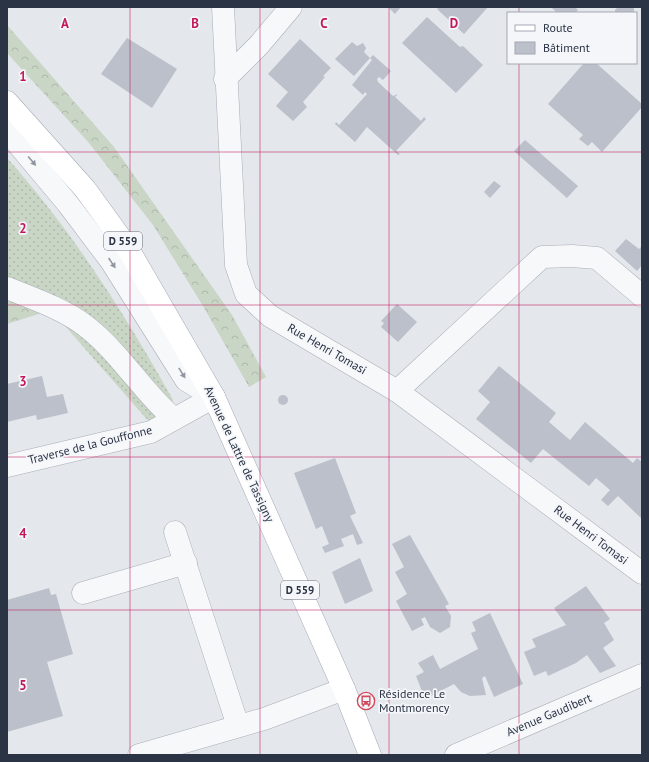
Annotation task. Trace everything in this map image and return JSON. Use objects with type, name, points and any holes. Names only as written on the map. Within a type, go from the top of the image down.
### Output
[{"type":"main road","name":"Avenue de Lattre de Tassigny","points":[[7,102],[86,189],[127,247],[214,397],[344,689],[370,755]]},
{"type":"street","name":"Rue Henri Tomasi","points":[[223,7],[225,79],[236,265],[246,294],[270,316],[397,391],[642,573]]},
{"type":"street","points":[[225,79],[259,45],[290,7]]},
{"type":"street","points":[[7,131],[68,204],[111,261],[186,380],[214,397]]},
{"type":"street","points":[[397,391],[542,257],[572,256],[597,258],[642,296]]},
{"type":"street","points":[[7,288],[54,307],[87,327],[174,419]]},
{"type":"street","name":"Traverse de la Gouffonne","points":[[7,466],[151,432],[214,397]]},
{"type":"street","points":[[175,532],[238,726]]},
{"type":"street","points":[[83,593],[186,562]]},
{"type":"street","name":"Avenue Gaudibert","points":[[456,755],[642,675]]},
{"type":"street","points":[[139,755],[316,701],[344,689]]},
{"type":"green space","points":[[7,25],[114,147],[232,315],[266,377],[249,387],[203,306],[153,225],[89,143],[7,53]]},
{"type":"green space","points":[[7,158],[54,215],[97,274],[136,336],[173,400],[171,406],[151,424],[51,310],[7,294]]},
{"type":"green space","points":[[7,294],[51,310],[7,324]]},
{"type":"building","points":[[388,7],[401,7],[395,14]]},
{"type":"building","points":[[439,7],[488,7],[464,34],[437,9]]},
{"type":"building","points":[[551,7],[575,7],[578,10],[576,12],[556,12]]},
{"type":"building","points":[[618,7],[634,7],[634,12],[615,12]]},
{"type":"building","points":[[427,17],[460,47],[463,46],[483,65],[456,93],[402,43]]},
{"type":"building","points":[[127,38],[177,69],[152,108],[101,74]]},
{"type":"building","points":[[300,39],[331,68],[303,102],[307,107],[293,121],[276,106],[288,92],[268,74]]},
{"type":"building","points":[[352,42],[357,46],[363,43],[366,48],[364,52],[370,58],[354,76],[335,59]]},
{"type":"building","points":[[373,55],[391,71],[383,80],[379,77],[377,79],[378,82],[393,96],[398,94],[395,97],[421,121],[424,117],[426,119],[396,151],[400,154],[398,155],[367,127],[355,142],[335,124],[336,122],[339,125],[367,94],[365,92],[363,95],[352,85],[372,60],[370,58]]},
{"type":"building","points":[[583,64],[597,64],[642,104],[642,107],[602,152],[592,142],[588,146],[579,139],[583,135],[548,104]]},
{"type":"building","points":[[525,140],[578,186],[567,198],[514,151]]},
{"type":"building","points":[[494,181],[501,186],[490,198],[484,192]]},
{"type":"building","points":[[626,239],[639,249],[642,246],[642,265],[637,271],[615,251]]},
{"type":"building","points":[[397,304],[417,322],[398,342],[381,327],[384,323],[381,321]]},
{"type":"building","points":[[499,366],[556,413],[549,422],[570,440],[585,422],[633,463],[637,458],[642,462],[642,519],[618,496],[608,506],[601,500],[610,490],[596,478],[589,486],[543,449],[531,463],[476,419],[490,402],[478,391]]},
{"type":"building","points":[[42,376],[47,397],[63,394],[68,413],[37,420],[36,415],[7,422],[7,384]]},
{"type":"building","points":[[281,395],[285,395],[287,396],[287,404],[281,405],[278,402],[278,398]]},
{"type":"building","points":[[335,458],[356,513],[350,516],[363,543],[357,545],[353,534],[341,539],[344,546],[325,553],[322,547],[329,544],[322,526],[316,529],[294,473]]},
{"type":"building","points":[[410,535],[449,604],[445,606],[451,616],[450,627],[440,633],[430,627],[425,617],[421,619],[424,625],[412,631],[396,601],[407,594],[395,572],[404,567],[392,544]]},
{"type":"building","points":[[360,558],[373,591],[345,604],[332,572]]},
{"type":"building","points":[[586,586],[610,619],[604,623],[614,640],[603,648],[616,666],[600,673],[587,655],[576,663],[548,676],[546,671],[534,676],[524,652],[536,647],[532,639],[566,625],[554,608]]},
{"type":"building","points":[[49,588],[51,595],[56,594],[73,654],[47,662],[63,716],[7,732],[7,600]]},
{"type":"building","points":[[490,613],[523,684],[494,697],[485,676],[482,678],[486,695],[470,696],[461,692],[454,684],[425,699],[416,676],[424,672],[418,663],[433,655],[440,669],[478,649],[471,633],[476,631],[472,622]]},
{"type":"place","name":"Résidence Le Montmorency","points":[[366,701]]}]
